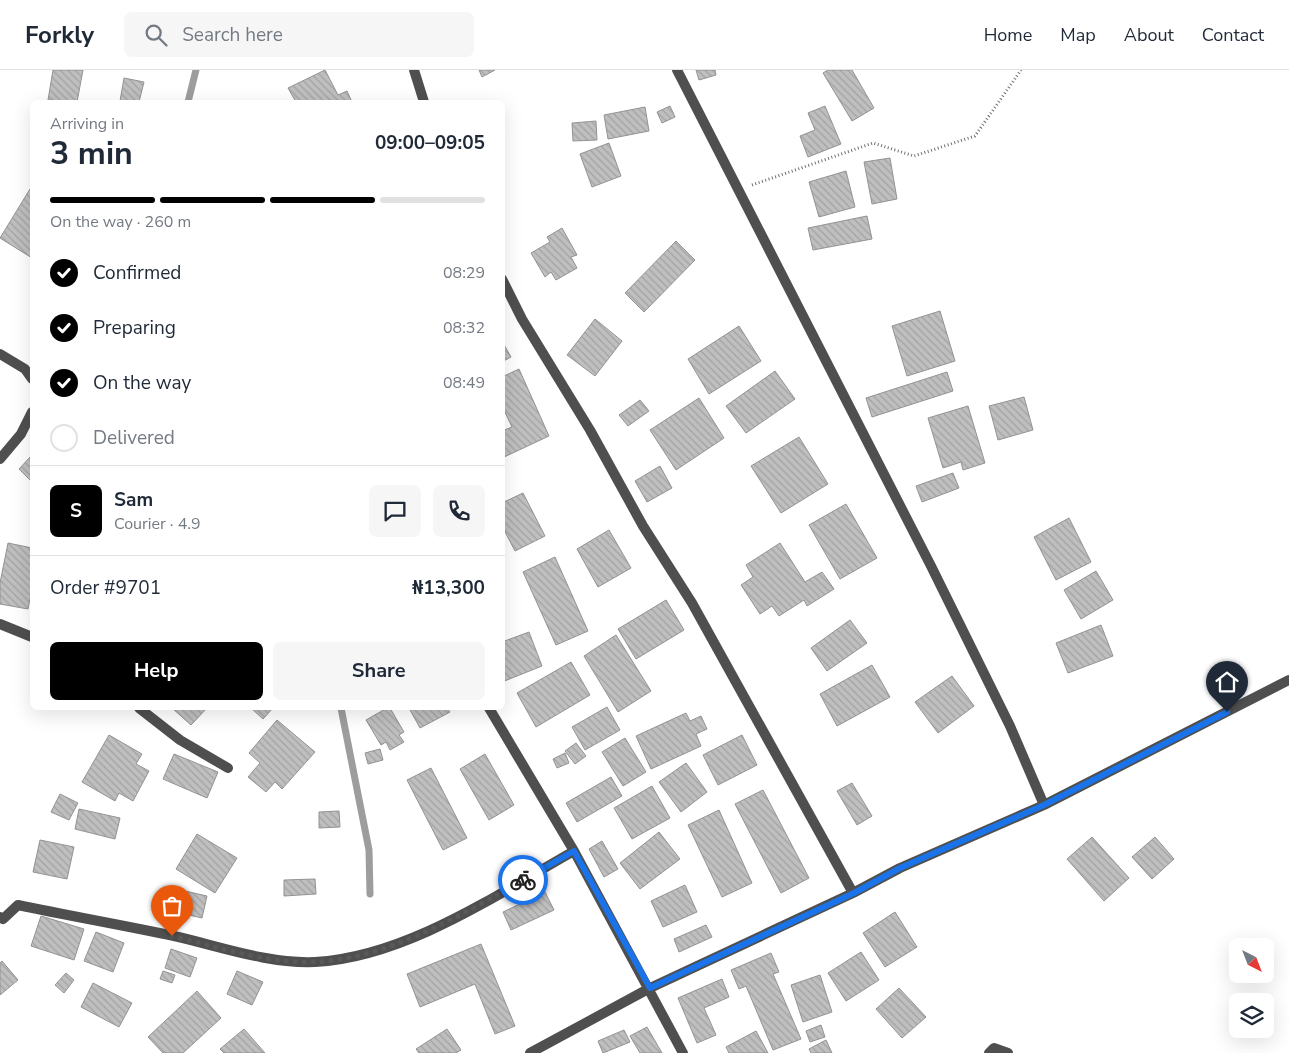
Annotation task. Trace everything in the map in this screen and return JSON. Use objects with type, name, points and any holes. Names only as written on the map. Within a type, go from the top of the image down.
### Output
[{"type":"street","points":[[414,70],[423,100]]},
{"type":"street","points":[[677,70],[931,566],[1010,726],[1044,805]]},
{"type":"street","points":[[505,285],[522,319],[590,430],[642,526],[692,603],[854,893]]},
{"type":"street","points":[[0,354],[25,370],[30,376]]},
{"type":"street","points":[[0,459],[21,434],[30,416]]},
{"type":"street","points":[[0,624],[30,636]]},
{"type":"street","points":[[530,1053],[650,988],[854,893],[900,868],[1044,805],[1289,680]]},
{"type":"street","points":[[142,710],[180,740],[228,768]]},
{"type":"street","points":[[490,710],[574,851],[650,988],[683,1053]]},
{"type":"street","points":[[1,920],[18,906],[172,936],[263,957],[314,962],[356,955],[425,933],[574,851]]},
{"type":"street","points":[[989,1053],[994,1048],[1008,1053]]},
{"type":"path","points":[[737,190],[873,143],[914,156],[975,136],[1021,70]]},
{"type":"building","points":[[53,70],[83,70],[77,100],[48,100]]},
{"type":"building","points":[[325,70],[338,95],[347,91],[351,100],[295,100],[288,88]]},
{"type":"building","points":[[479,70],[495,70],[482,77]]},
{"type":"building","points":[[696,70],[715,70],[716,75],[699,80]]},
{"type":"building","points":[[828,70],[852,70],[874,108],[852,121],[823,73]]},
{"type":"building","points":[[124,78],[144,82],[140,100],[120,100]]},
{"type":"building","points":[[670,106],[675,117],[662,123],[657,112]]},
{"type":"building","points":[[825,106],[841,144],[808,157],[800,136],[815,130],[808,113]]},
{"type":"building","points":[[645,107],[649,131],[608,139],[604,115]]},
{"type":"building","points":[[596,121],[597,140],[573,141],[572,123]]},
{"type":"building","points":[[609,143],[621,176],[592,187],[580,154]]},
{"type":"building","points":[[890,158],[897,199],[872,204],[864,162]]},
{"type":"building","points":[[846,171],[855,207],[819,217],[809,182]]},
{"type":"building","points":[[30,189],[30,257],[0,238]]},
{"type":"building","points":[[867,216],[872,239],[813,250],[808,228]]},
{"type":"building","points":[[562,228],[577,255],[571,257],[577,268],[556,280],[551,272],[545,277],[531,253],[550,242],[547,237]]},
{"type":"building","points":[[676,241],[695,260],[644,312],[625,293]]},
{"type":"building","points":[[940,311],[955,361],[907,376],[892,326]]},
{"type":"building","points":[[595,319],[622,341],[595,376],[567,355]]},
{"type":"building","points":[[739,326],[761,361],[709,394],[688,359]]},
{"type":"building","points":[[505,346],[511,357],[505,360]]},
{"type":"building","points":[[519,369],[549,436],[505,457],[505,430],[512,427],[505,412],[505,376]]},
{"type":"building","points":[[775,371],[795,399],[746,433],[726,406]]},
{"type":"building","points":[[947,372],[953,391],[872,417],[866,398]]},
{"type":"building","points":[[1024,397],[1033,430],[998,440],[989,406]]},
{"type":"building","points":[[699,398],[724,438],[676,470],[650,430]]},
{"type":"building","points":[[640,400],[649,411],[628,426],[619,415]]},
{"type":"building","points":[[968,406],[985,463],[963,470],[961,462],[943,468],[928,418]]},
{"type":"building","points":[[799,437],[828,484],[781,513],[751,466]]},
{"type":"building","points":[[30,457],[30,480],[19,469]]},
{"type":"building","points":[[660,466],[672,488],[647,502],[635,481]]},
{"type":"building","points":[[953,473],[959,488],[922,502],[916,486]]},
{"type":"building","points":[[523,493],[545,536],[515,551],[505,532],[505,502]]},
{"type":"building","points":[[846,504],[877,558],[840,579],[809,525]]},
{"type":"building","points":[[1069,518],[1091,562],[1056,580],[1034,537]]},
{"type":"building","points":[[609,530],[631,568],[598,587],[577,549]]},
{"type":"building","points":[[8,543],[30,548],[30,599],[28,609],[0,604],[0,583]]},
{"type":"building","points":[[780,543],[805,582],[822,572],[834,589],[807,606],[804,600],[779,616],[772,606],[760,614],[741,585],[753,577],[746,565]]},
{"type":"building","points":[[555,557],[588,631],[556,645],[523,572]]},
{"type":"building","points":[[1096,571],[1113,600],[1081,619],[1064,590]]},
{"type":"building","points":[[666,600],[684,630],[636,659],[618,629]]},
{"type":"building","points":[[850,620],[867,643],[827,671],[811,648]]},
{"type":"building","points":[[1101,625],[1113,656],[1068,673],[1056,643]]},
{"type":"building","points":[[529,632],[542,666],[505,681],[505,641]]},
{"type":"building","points":[[616,635],[651,691],[618,712],[584,656]]},
{"type":"building","points":[[571,662],[590,695],[536,727],[517,693]]},
{"type":"building","points":[[872,665],[890,697],[837,726],[820,694]]},
{"type":"building","points":[[952,676],[974,706],[938,733],[915,702]]},
{"type":"building","points":[[607,707],[620,730],[585,750],[572,727]]},
{"type":"building","points":[[174,710],[205,710],[191,725]]},
{"type":"building","points":[[253,710],[271,710],[263,719]]},
{"type":"building","points":[[384,710],[391,710],[404,732],[399,735],[404,742],[390,750],[386,742],[381,745],[366,720]]},
{"type":"building","points":[[410,710],[448,710],[450,712],[420,728]]},
{"type":"building","points":[[686,713],[690,721],[701,716],[707,729],[696,734],[701,746],[651,769],[636,736]]},
{"type":"building","points":[[277,720],[315,752],[282,789],[275,782],[266,792],[248,777],[260,763],[249,753]]},
{"type":"building","points":[[109,735],[142,754],[136,764],[149,771],[133,801],[119,793],[115,801],[82,782]]},
{"type":"building","points":[[742,735],[757,765],[718,785],[703,755]]},
{"type":"building","points":[[625,738],[646,772],[623,786],[602,752]]},
{"type":"building","points":[[576,743],[586,756],[575,764],[565,751]]},
{"type":"building","points":[[380,749],[383,760],[368,764],[365,753]]},
{"type":"building","points":[[565,753],[569,763],[557,768],[553,759]]},
{"type":"building","points":[[174,754],[218,772],[207,798],[163,779]]},
{"type":"building","points":[[485,754],[514,805],[489,820],[460,769]]},
{"type":"building","points":[[686,763],[707,792],[681,812],[659,782]]},
{"type":"building","points":[[431,768],[467,838],[443,850],[407,780]]},
{"type":"building","points":[[611,777],[622,796],[577,822],[566,803]]},
{"type":"building","points":[[852,783],[872,816],[857,825],[837,791]]},
{"type":"building","points":[[652,786],[670,818],[632,839],[614,808]]},
{"type":"building","points":[[763,790],[809,878],[781,893],[735,804]]},
{"type":"building","points":[[60,794],[78,803],[69,820],[51,812]]},
{"type":"building","points":[[79,809],[120,818],[115,839],[75,829]]},
{"type":"building","points":[[719,810],[752,883],[722,897],[688,825]]},
{"type":"building","points":[[339,811],[340,827],[319,828],[319,812]]},
{"type":"building","points":[[659,832],[680,859],[640,889],[620,863]]},
{"type":"building","points":[[197,834],[237,858],[215,893],[176,869]]},
{"type":"building","points":[[1092,837],[1129,878],[1104,901],[1067,859]]},
{"type":"building","points":[[1155,837],[1174,859],[1152,879],[1132,857]]},
{"type":"building","points":[[40,840],[74,847],[67,879],[33,872]]},
{"type":"building","points":[[602,841],[618,869],[604,877],[589,849]]},
{"type":"building","points":[[315,879],[316,894],[284,896],[284,880]]},
{"type":"building","points":[[685,885],[697,912],[663,927],[651,901]]},
{"type":"building","points":[[172,888],[207,896],[202,918],[167,910]]},
{"type":"building","points":[[545,892],[554,910],[511,930],[503,912]]},
{"type":"building","points":[[895,912],[917,947],[885,967],[863,933]]},
{"type":"building","points":[[41,916],[84,929],[74,960],[31,946]]},
{"type":"building","points":[[706,925],[712,937],[679,952],[674,939]]},
{"type":"building","points":[[96,932],[124,943],[113,972],[84,961]]},
{"type":"building","points":[[481,944],[515,1026],[495,1034],[475,984],[420,1007],[407,974]]},
{"type":"building","points":[[171,949],[197,958],[190,977],[165,968]]},
{"type":"building","points":[[861,952],[879,980],[846,1001],[828,973]]},
{"type":"building","points":[[771,953],[779,972],[773,974],[801,1039],[773,1050],[746,986],[739,989],[731,970]]},
{"type":"building","points":[[2,961],[18,980],[0,995],[0,963]]},
{"type":"building","points":[[163,971],[175,975],[172,983],[160,979]]},
{"type":"building","points":[[237,971],[263,982],[252,1005],[227,994]]},
{"type":"building","points":[[66,973],[74,980],[64,993],[55,985]]},
{"type":"building","points":[[820,975],[832,1012],[803,1022],[791,985]]},
{"type":"building","points":[[722,979],[729,997],[704,1008],[716,1035],[697,1043],[678,998]]},
{"type":"building","points":[[93,983],[132,1003],[119,1027],[81,1007]]},
{"type":"building","points":[[899,988],[926,1017],[902,1038],[876,1009]]},
{"type":"building","points":[[197,991],[221,1018],[183,1053],[163,1053],[148,1037]]},
{"type":"building","points":[[821,1025],[825,1037],[810,1042],[806,1031]]},
{"type":"building","points":[[647,1027],[662,1053],[640,1053],[630,1036]]},
{"type":"building","points":[[244,1029],[265,1053],[224,1053],[220,1049]]},
{"type":"building","points":[[447,1029],[461,1050],[456,1053],[419,1053],[416,1049]]},
{"type":"building","points":[[624,1030],[630,1042],[603,1053],[598,1041]]},
{"type":"building","points":[[756,1031],[768,1053],[729,1053],[726,1047]]},
{"type":"building","points":[[826,1040],[832,1053],[811,1053],[809,1049]]},
{"type":"waterway","points":[[188,100],[196,70]]},
{"type":"waterway","points":[[341,710],[369,850],[370,894]]},
{"type":"way so far","points":[[172,936],[263,957],[314,962],[356,955],[425,933],[523,880]]},
{"type":"route","points":[[523,880],[574,851],[650,988],[854,893],[900,868],[1044,805],[1227,712]]}]
